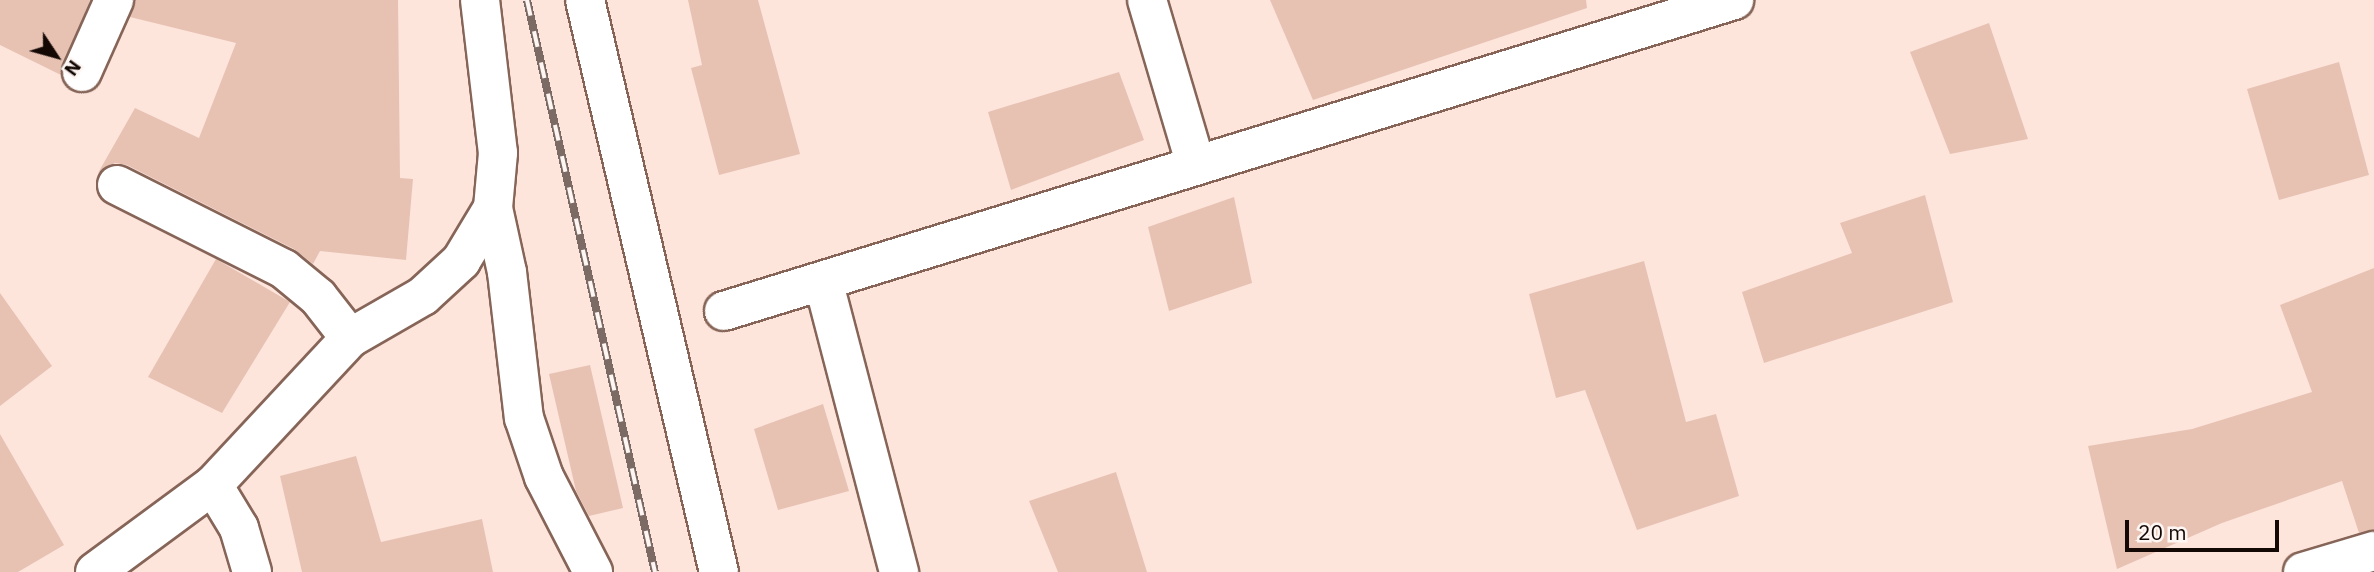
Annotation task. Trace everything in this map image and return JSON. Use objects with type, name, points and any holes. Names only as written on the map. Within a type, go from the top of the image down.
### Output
[{"type":"street","points":[[82,72],[114,0]]},
{"type":"street","points":[[480,0],[498,153],[493,208],[509,285],[524,418],[544,477],[593,572]]},
{"type":"street","points":[[585,0],[719,572]]},
{"type":"street","points":[[1147,0],[1196,166]]},
{"type":"street","points":[[724,312],[824,284],[1734,0]]},
{"type":"street","points":[[117,185],[284,269],[318,297],[350,338]]},
{"type":"street","points":[[95,572],[213,485],[350,338],[442,279],[461,261],[493,208]]},
{"type":"street","points":[[824,284],[899,572]]},
{"type":"street","points":[[213,485],[239,528],[253,572]]},
{"type":"street","points":[[2303,572],[2374,551]]},
{"type":"building","points":[[0,0],[90,0],[61,75],[0,45]]},
{"type":"building","points":[[135,0],[398,0],[400,178],[413,179],[406,260],[320,251],[313,264],[294,249],[127,165],[115,163],[98,173],[135,108],[199,138],[236,43],[130,17]]},
{"type":"building","points":[[688,0],[758,0],[800,154],[719,175],[691,68],[702,65]]},
{"type":"building","points":[[1270,0],[1586,0],[1587,8],[1313,100]]},
{"type":"building","points":[[1989,23],[2028,139],[1950,154],[1910,52]]},
{"type":"building","points":[[2339,62],[2369,175],[2279,200],[2247,89]]},
{"type":"building","points":[[1119,72],[1144,140],[1011,190],[988,112]]},
{"type":"building","points":[[1925,195],[1953,302],[1764,363],[1742,292],[1852,253],[1840,223]]},
{"type":"building","points":[[1234,197],[1252,283],[1169,311],[1148,227]]},
{"type":"building","points":[[216,259],[290,302],[222,413],[148,377]]},
{"type":"building","points":[[1644,261],[1686,422],[1716,414],[1739,496],[1637,530],[1585,390],[1556,398],[1529,294]]},
{"type":"building","points":[[2374,268],[2374,530],[2359,533],[2342,481],[2222,523],[2117,569],[2088,446],[2192,429],[2312,392],[2280,305]]},
{"type":"building","points":[[0,293],[52,366],[0,406]]},
{"type":"building","points":[[590,365],[623,508],[589,516],[576,491],[549,374]]},
{"type":"building","points":[[823,404],[849,491],[778,510],[754,429]]},
{"type":"building","points":[[0,434],[64,545],[18,572],[0,572]]},
{"type":"building","points":[[356,456],[381,542],[482,519],[493,572],[302,572],[280,476]]},
{"type":"building","points":[[1116,472],[1147,572],[1058,572],[1029,501]]},
{"type":"railway","points":[[527,0],[655,572]]}]
